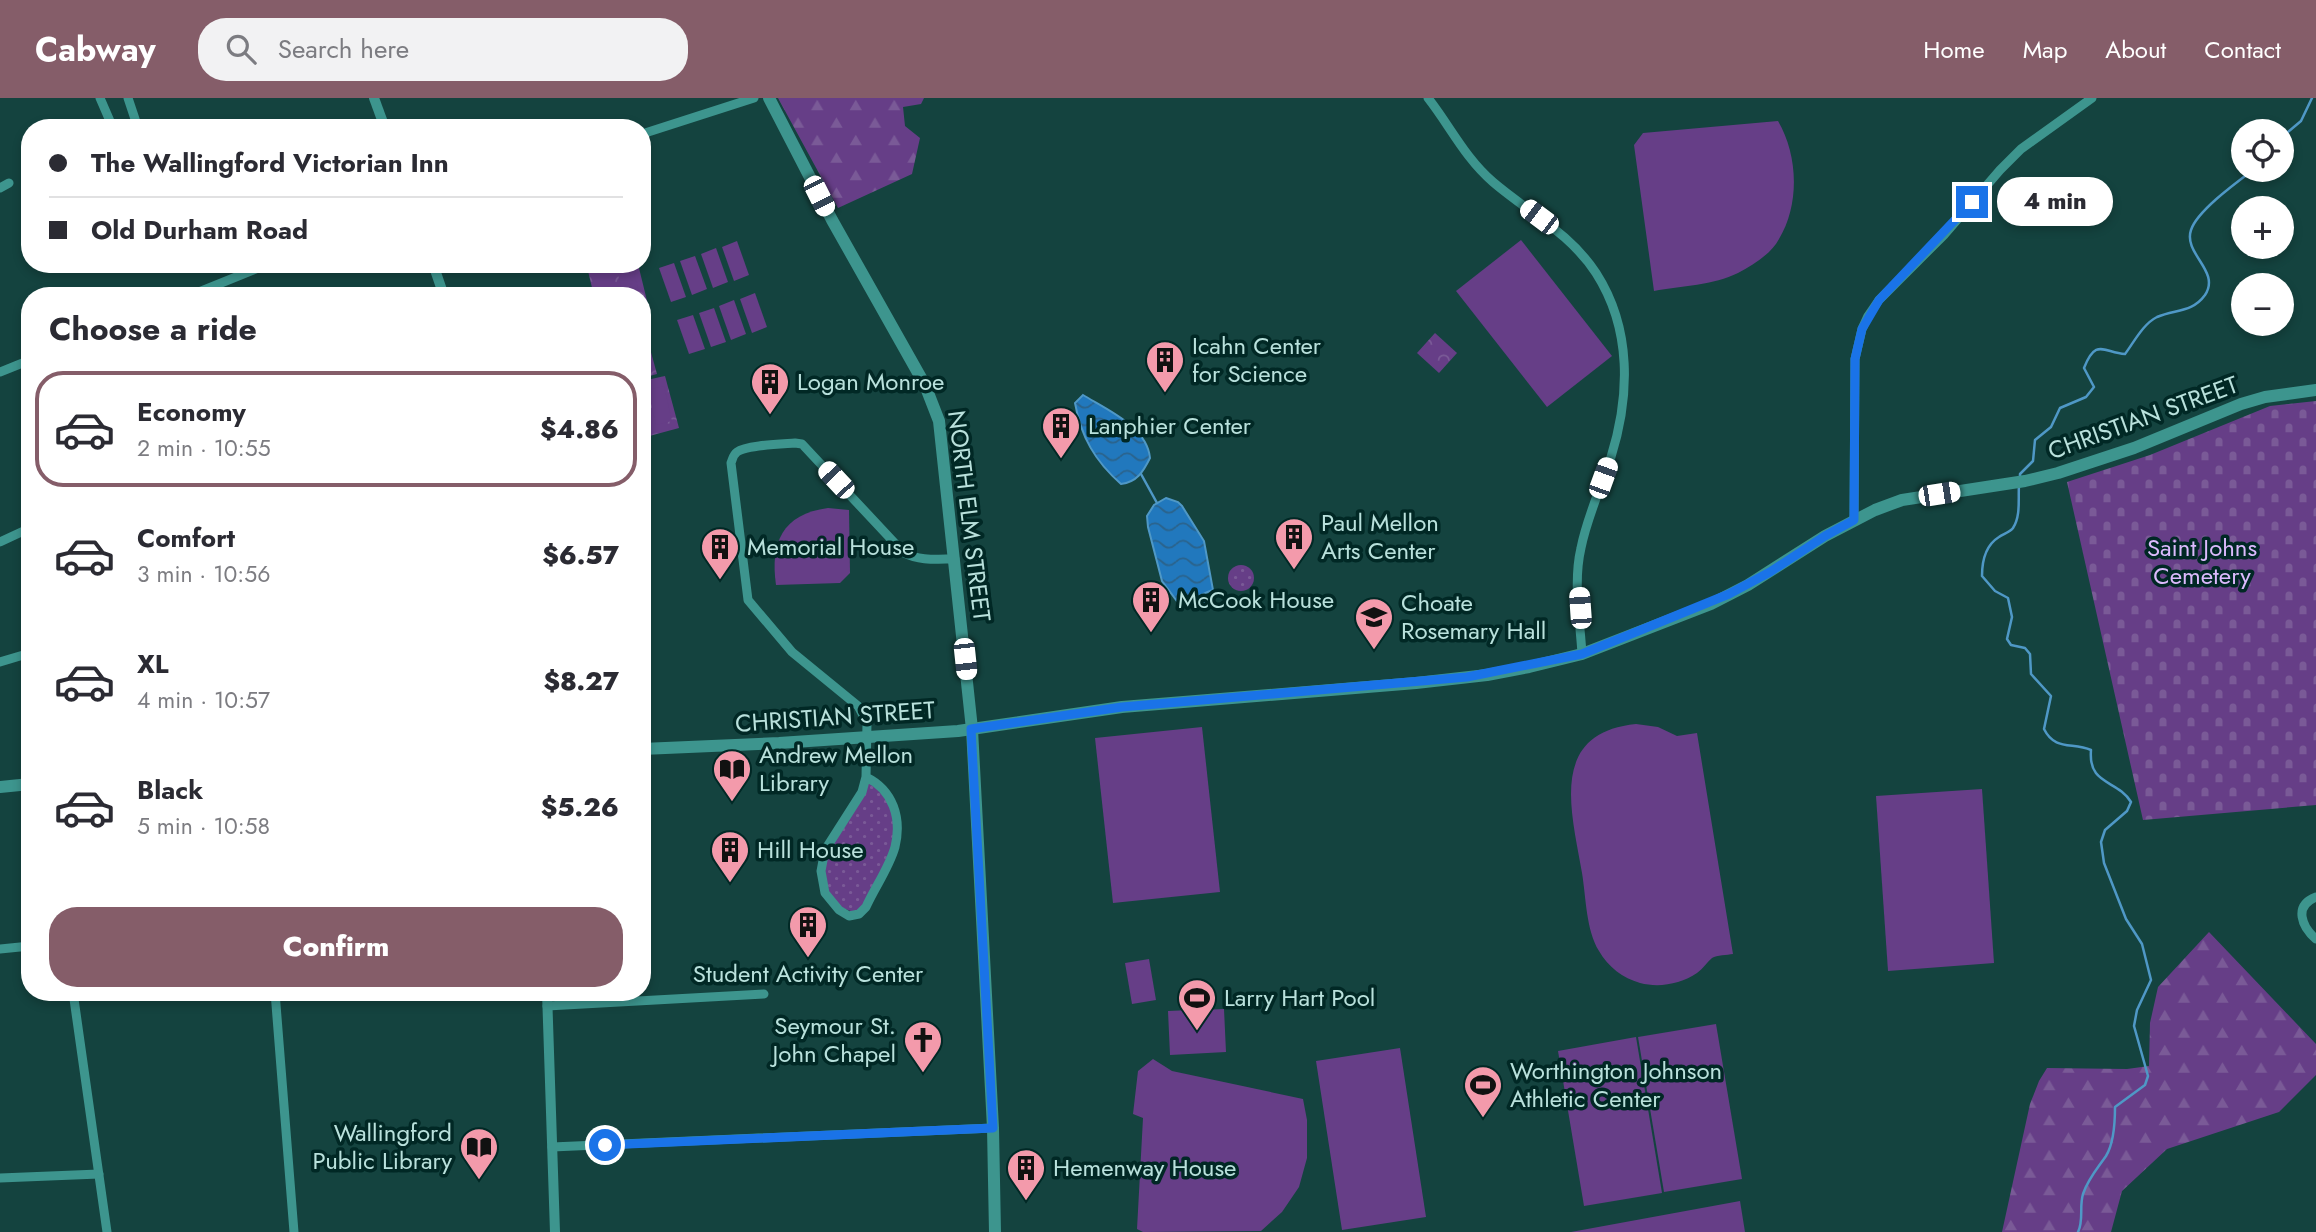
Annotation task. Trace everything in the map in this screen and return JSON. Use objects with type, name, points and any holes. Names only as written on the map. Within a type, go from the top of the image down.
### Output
[{"type":"main road","name":"NORTH ELM STREET","points":[[769,98],[832,220],[933,400],[939,421],[971,729],[993,1128],[995,1232]]},
{"type":"main road","name":"CHRISTIAN STREET","points":[[651,748],[779,743],[971,729],[1122,707],[1487,675],[1582,654],[1710,604],[1854,520],[1902,500],[2018,482],[2093,463],[2265,397],[2316,390]]},
{"type":"main road","points":[[0,787],[21,785]]},
{"type":"street","points":[[100,98],[109,119]]},
{"type":"street","points":[[128,98],[135,119]]},
{"type":"street","points":[[374,98],[382,119]]},
{"type":"street","points":[[651,131],[754,98]]},
{"type":"street","points":[[1428,98],[1457,142],[1485,173],[1575,247],[1595,272],[1612,302],[1619,328],[1626,390],[1621,422],[1586,528],[1577,572],[1582,654]]},
{"type":"street","points":[[1854,520],[1855,359],[1868,316],[1879,300],[1944,235],[2021,149],[2092,98]]},
{"type":"street","points":[[211,287],[246,273]]},
{"type":"street","points":[[0,372],[21,364]]},
{"type":"street","points":[[866,777],[886,790],[893,802],[895,846],[866,907],[859,914],[849,916],[839,910],[825,893],[821,883],[821,862],[825,850],[862,792],[866,777],[867,723],[858,706],[792,652],[748,600],[731,463],[733,457],[737,451],[747,449],[802,444],[904,553],[914,558],[955,559]]},
{"type":"street","points":[[0,542],[21,532]]},
{"type":"street","points":[[0,662],[21,656]]},
{"type":"street","points":[[2316,897],[2305,905],[2302,916],[2304,929],[2316,939]]},
{"type":"street","points":[[0,949],[21,947]]},
{"type":"street","points":[[651,1000],[764,994]]},
{"type":"street","points":[[74,1001],[107,1232]]},
{"type":"street","points":[[276,1001],[293,1232]]},
{"type":"street","points":[[547,1001],[555,1232]]},
{"type":"street","points":[[547,1006],[637,1001]]},
{"type":"street","points":[[552,1147],[993,1128]]},
{"type":"street","points":[[0,1178],[99,1174]]},
{"type":"green space","points":[[778,98],[924,98],[921,104],[903,107],[905,126],[920,138],[912,174],[838,208]]},
{"type":"green space","points":[[1778,121],[1790,149],[1794,180],[1791,211],[1776,244],[1755,263],[1729,277],[1654,291],[1634,145],[1643,133]]},
{"type":"green space","points":[[1521,240],[1612,356],[1547,407],[1456,291]]},
{"type":"green space","points":[[737,241],[749,275],[734,281],[722,247]]},
{"type":"green space","points":[[716,248],[728,282],[713,288],[701,254]]},
{"type":"green space","points":[[695,256],[707,289],[692,295],[680,261]]},
{"type":"green space","points":[[674,263],[686,297],[671,302],[659,268]]},
{"type":"green space","points":[[588,273],[640,273],[644,287],[592,287]]},
{"type":"green space","points":[[634,273],[638,287],[621,287],[618,274]]},
{"type":"green space","points":[[755,293],[767,327],[752,333],[740,299]]},
{"type":"green space","points":[[734,300],[746,334],[731,340],[719,306]]},
{"type":"green space","points":[[714,308],[726,342],[711,347],[699,313]]},
{"type":"green space","points":[[693,315],[705,349],[689,354],[677,320]]},
{"type":"green space","points":[[1435,333],[1457,353],[1439,373],[1417,353]]},
{"type":"green space","points":[[651,352],[657,374],[651,376]]},
{"type":"green space","points":[[665,376],[679,428],[651,436],[651,379]]},
{"type":"green space","points":[[664,386],[672,421],[656,425],[651,389]]},
{"type":"green space","name":"Saint Johns Cemetery","points":[[2316,401],[2316,805],[2143,820],[2067,482],[2150,455],[2270,406]]},
{"type":"green space","points":[[828,508],[849,510],[850,573],[840,583],[776,585],[775,556],[782,533],[800,517]]},
{"type":"green space","points":[[1241,565],[1250,569],[1254,578],[1250,587],[1241,591],[1232,587],[1228,578],[1232,569]]},
{"type":"green space","points":[[1636,724],[1658,727],[1677,736],[1697,733],[1733,954],[1714,957],[1691,977],[1662,985],[1640,983],[1622,975],[1611,967],[1595,943],[1587,913],[1571,802],[1572,779],[1577,759],[1589,743],[1608,731]]},
{"type":"green space","points":[[1202,727],[1220,892],[1113,903],[1095,738]]},
{"type":"green space","points":[[869,779],[893,802],[895,846],[859,914],[834,905],[821,883],[829,843]]},
{"type":"green space","points":[[1982,789],[1994,963],[1888,971],[1876,796]]},
{"type":"green space","points":[[2209,932],[2316,1044],[2316,1075],[2279,1112],[2167,1149],[2122,1191],[2111,1232],[2002,1232],[2030,1104],[2047,1068],[2127,1069],[2149,1066],[2150,1023],[2158,987]]},
{"type":"green space","points":[[1149,959],[1156,1000],[1132,1004],[1125,963]]},
{"type":"green space","name":"Larry Hart Pool","points":[[1200,1004],[1201,1010],[1224,1009],[1226,1052],[1170,1055],[1168,1011],[1191,1010],[1191,1005]]},
{"type":"green space","points":[[1716,1024],[1742,1179],[1664,1192],[1638,1037]]},
{"type":"green space","points":[[1636,1037],[1662,1193],[1584,1206],[1558,1051]]},
{"type":"green space","points":[[1400,1048],[1426,1217],[1342,1230],[1316,1061]]},
{"type":"green space","points":[[1153,1059],[1172,1071],[1303,1099],[1307,1120],[1307,1158],[1299,1187],[1282,1212],[1261,1231],[1143,1232],[1137,1229],[1143,1118],[1133,1114],[1138,1071]]},
{"type":"green space","points":[[1740,1201],[1745,1232],[1571,1232]]},
{"type":"water","points":[[1083,395],[1114,413],[1142,437],[1150,458],[1135,479],[1121,484],[1090,448],[1075,403]]},
{"type":"water","points":[[1166,498],[1182,506],[1204,541],[1213,590],[1179,604],[1162,581],[1148,527],[1147,516],[1154,505]]},
{"type":"waterway","points":[[2294,127],[2301,121],[2312,98]]},
{"type":"waterway","points":[[2020,478],[2020,474],[2033,461],[2035,440],[2051,427],[2060,408],[2086,397],[2094,387],[2084,368],[2092,353],[2101,349],[2125,354],[2152,320],[2189,308],[2205,295],[2209,286],[2208,278],[2192,247],[2191,230],[2201,214],[2237,182]]},
{"type":"waterway","points":[[1141,474],[1157,503]]},
{"type":"waterway","points":[[2019,485],[2016,523],[1988,549],[1982,576],[1995,591],[2008,598],[2012,617],[2007,639],[2011,645],[2025,648],[2030,654],[2031,674],[2051,696],[2044,729],[2048,736],[2059,743],[2091,750],[2094,770],[2131,802],[2127,811],[2105,830],[2101,842],[2104,863],[2126,919],[2142,944],[2151,980],[2137,1010],[2134,1026],[2148,1076],[2145,1085],[2115,1107],[2111,1145],[2083,1194],[2078,1232]]},
{"type":"waterway","points":[[1200,595],[1207,607]]},
{"type":"place","name":"Icahn Center for Science","points":[[1165,394]]},
{"type":"place","name":"Logan Monroe","points":[[770,416]]},
{"type":"place","name":"Lanphier Center","points":[[1061,460]]},
{"type":"place","name":"Paul Mellon Arts Center","points":[[1294,571]]},
{"type":"place","name":"Memorial House","points":[[720,581]]},
{"type":"place","name":"McCook House","points":[[1151,634]]},
{"type":"place","name":"Choate Rosemary Hall","points":[[1374,651]]},
{"type":"place","name":"Andrew Mellon Library","points":[[732,803]]},
{"type":"place","name":"Hill House","points":[[730,884]]},
{"type":"place","name":"Student Activity Center","points":[[808,959]]},
{"type":"place","name":"Larry Hart Pool","points":[[1197,1032]]},
{"type":"place","name":"Seymour St. John Chapel","points":[[923,1074]]},
{"type":"place","name":"Worthington Johnson Athletic Center","points":[[1483,1119]]},
{"type":"place","name":"Wallingford Public Library","points":[[479,1181]]},
{"type":"place","name":"Hemenway House","points":[[1026,1202]]},
{"type":"route","points":[[605,1145],[993,1128],[971,729],[1122,707],[1487,675],[1582,654],[1710,604],[1748,585],[1854,520],[1855,359],[1862,329],[1879,300],[1944,235],[1972,202]]}]
